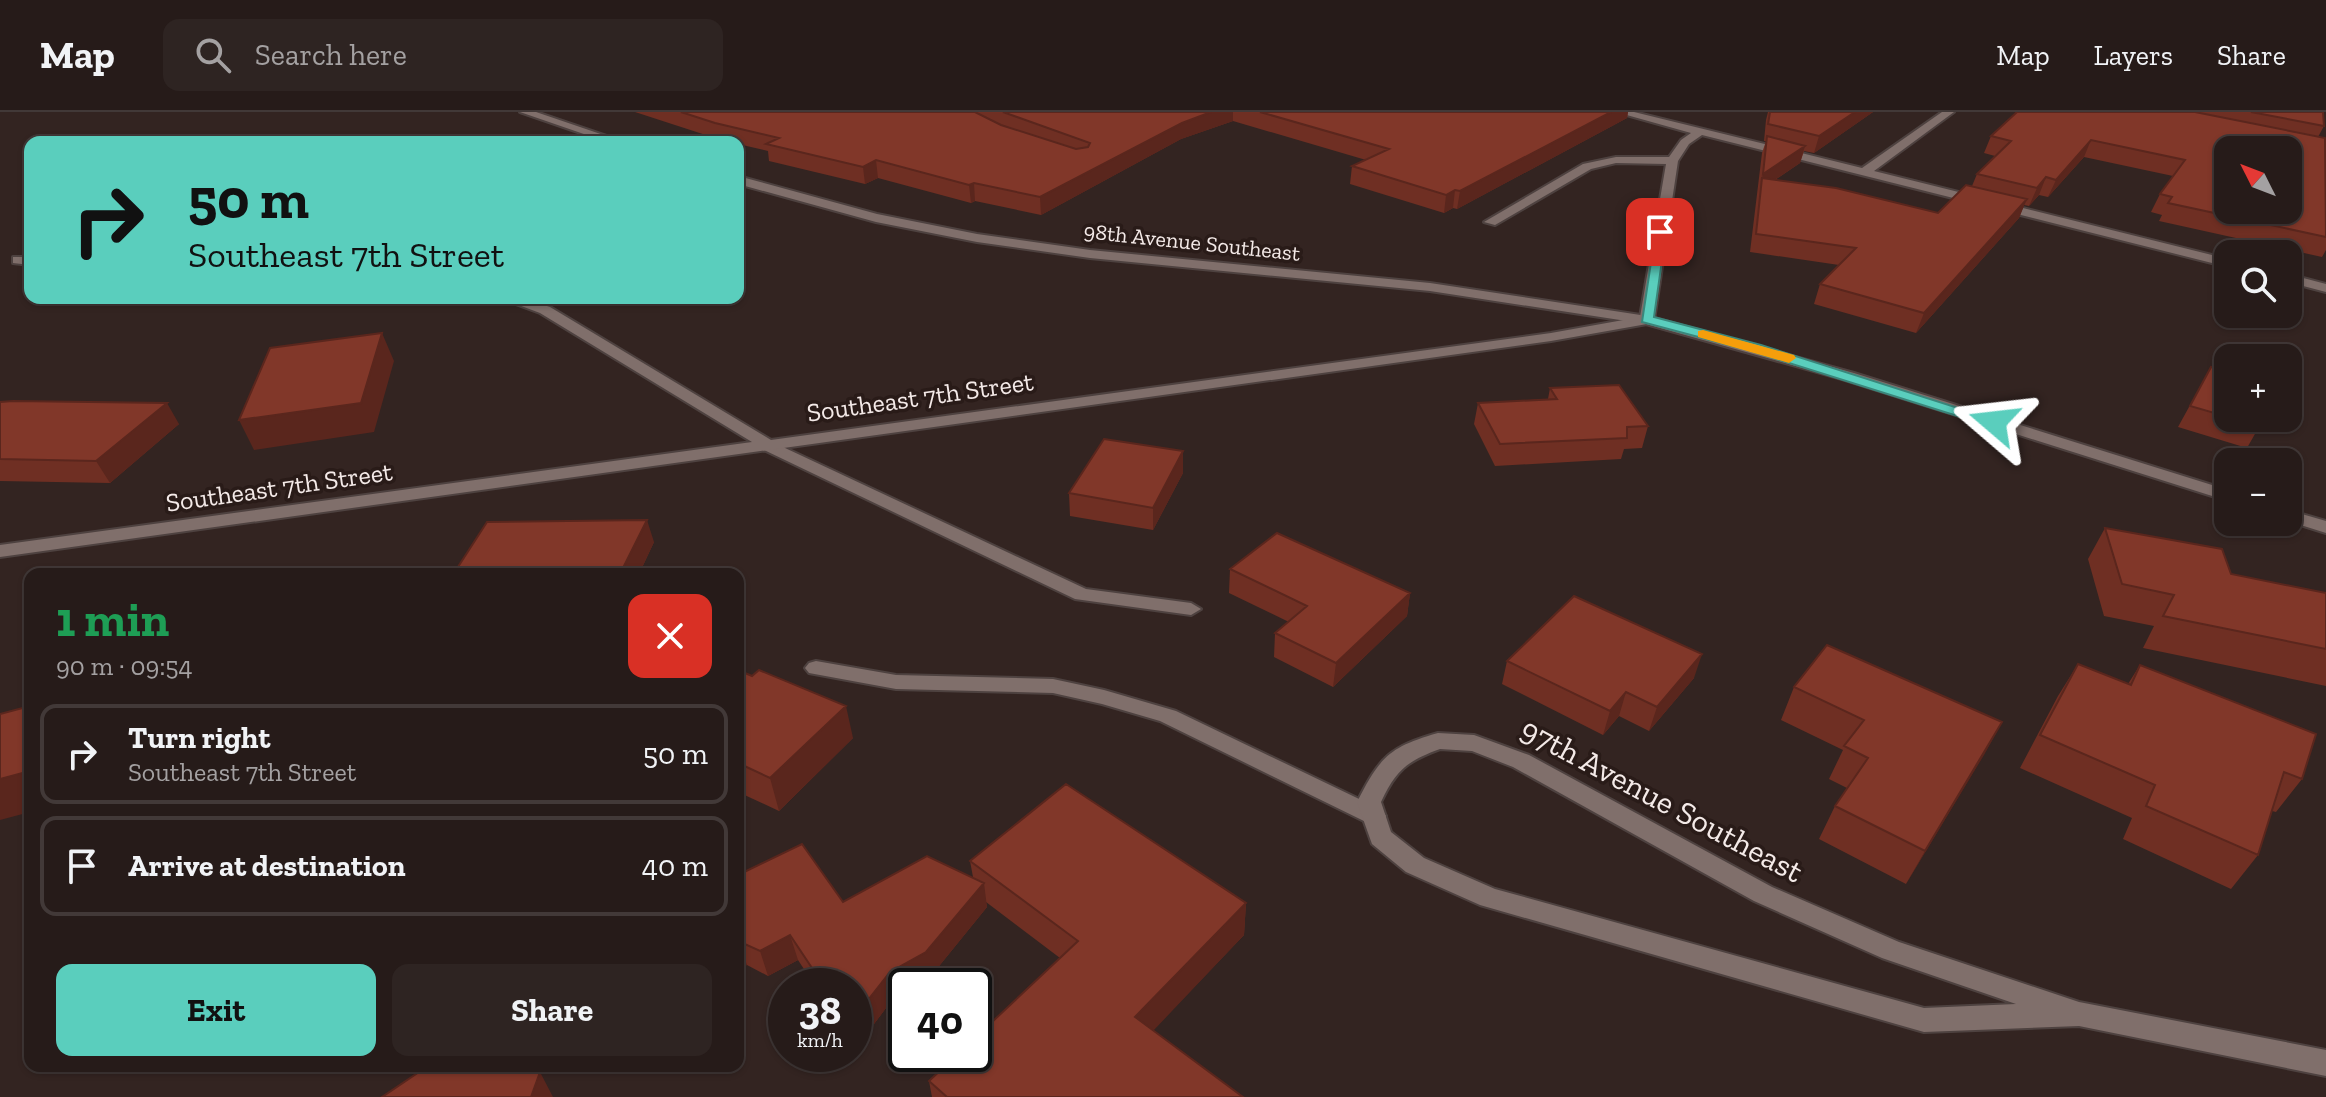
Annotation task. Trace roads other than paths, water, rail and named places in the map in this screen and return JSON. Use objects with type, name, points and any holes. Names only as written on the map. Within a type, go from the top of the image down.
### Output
[{"type":"street","points":[[525,112],[599,136]]},
{"type":"street","points":[[1621,112],[2214,259]]},
{"type":"street","points":[[1865,172],[1949,112]]},
{"type":"street","points":[[1647,320],[1672,161],[1685,142],[1701,131]]},
{"type":"street","points":[[1490,222],[1587,166],[1616,160],[1672,161]]},
{"type":"street","name":"98th Avenue Southeast","points":[[744,182],[876,218],[977,238],[1105,255],[1430,287],[1647,320],[1802,362],[2214,492]]},
{"type":"street","points":[[2302,282],[2326,288]]},
{"type":"street","points":[[526,304],[545,310],[768,445],[1082,595],[1191,609]]},
{"type":"street","name":"Southeast 7th Street","points":[[0,551],[1536,339],[1647,320]]},
{"type":"street","points":[[2302,519],[2326,527]]},
{"type":"street","points":[[816,668],[896,682],[1053,686],[1104,697],[1168,716],[1374,816]]},
{"type":"street","name":"97th Avenue Southeast","points":[[2079,1014],[1924,1020],[1489,898],[1415,865],[1381,837],[1369,802],[1383,774],[1403,754],[1438,741],[1474,743],[1521,761],[1763,894],[1891,950],[2079,1014],[2326,1063]]}]
